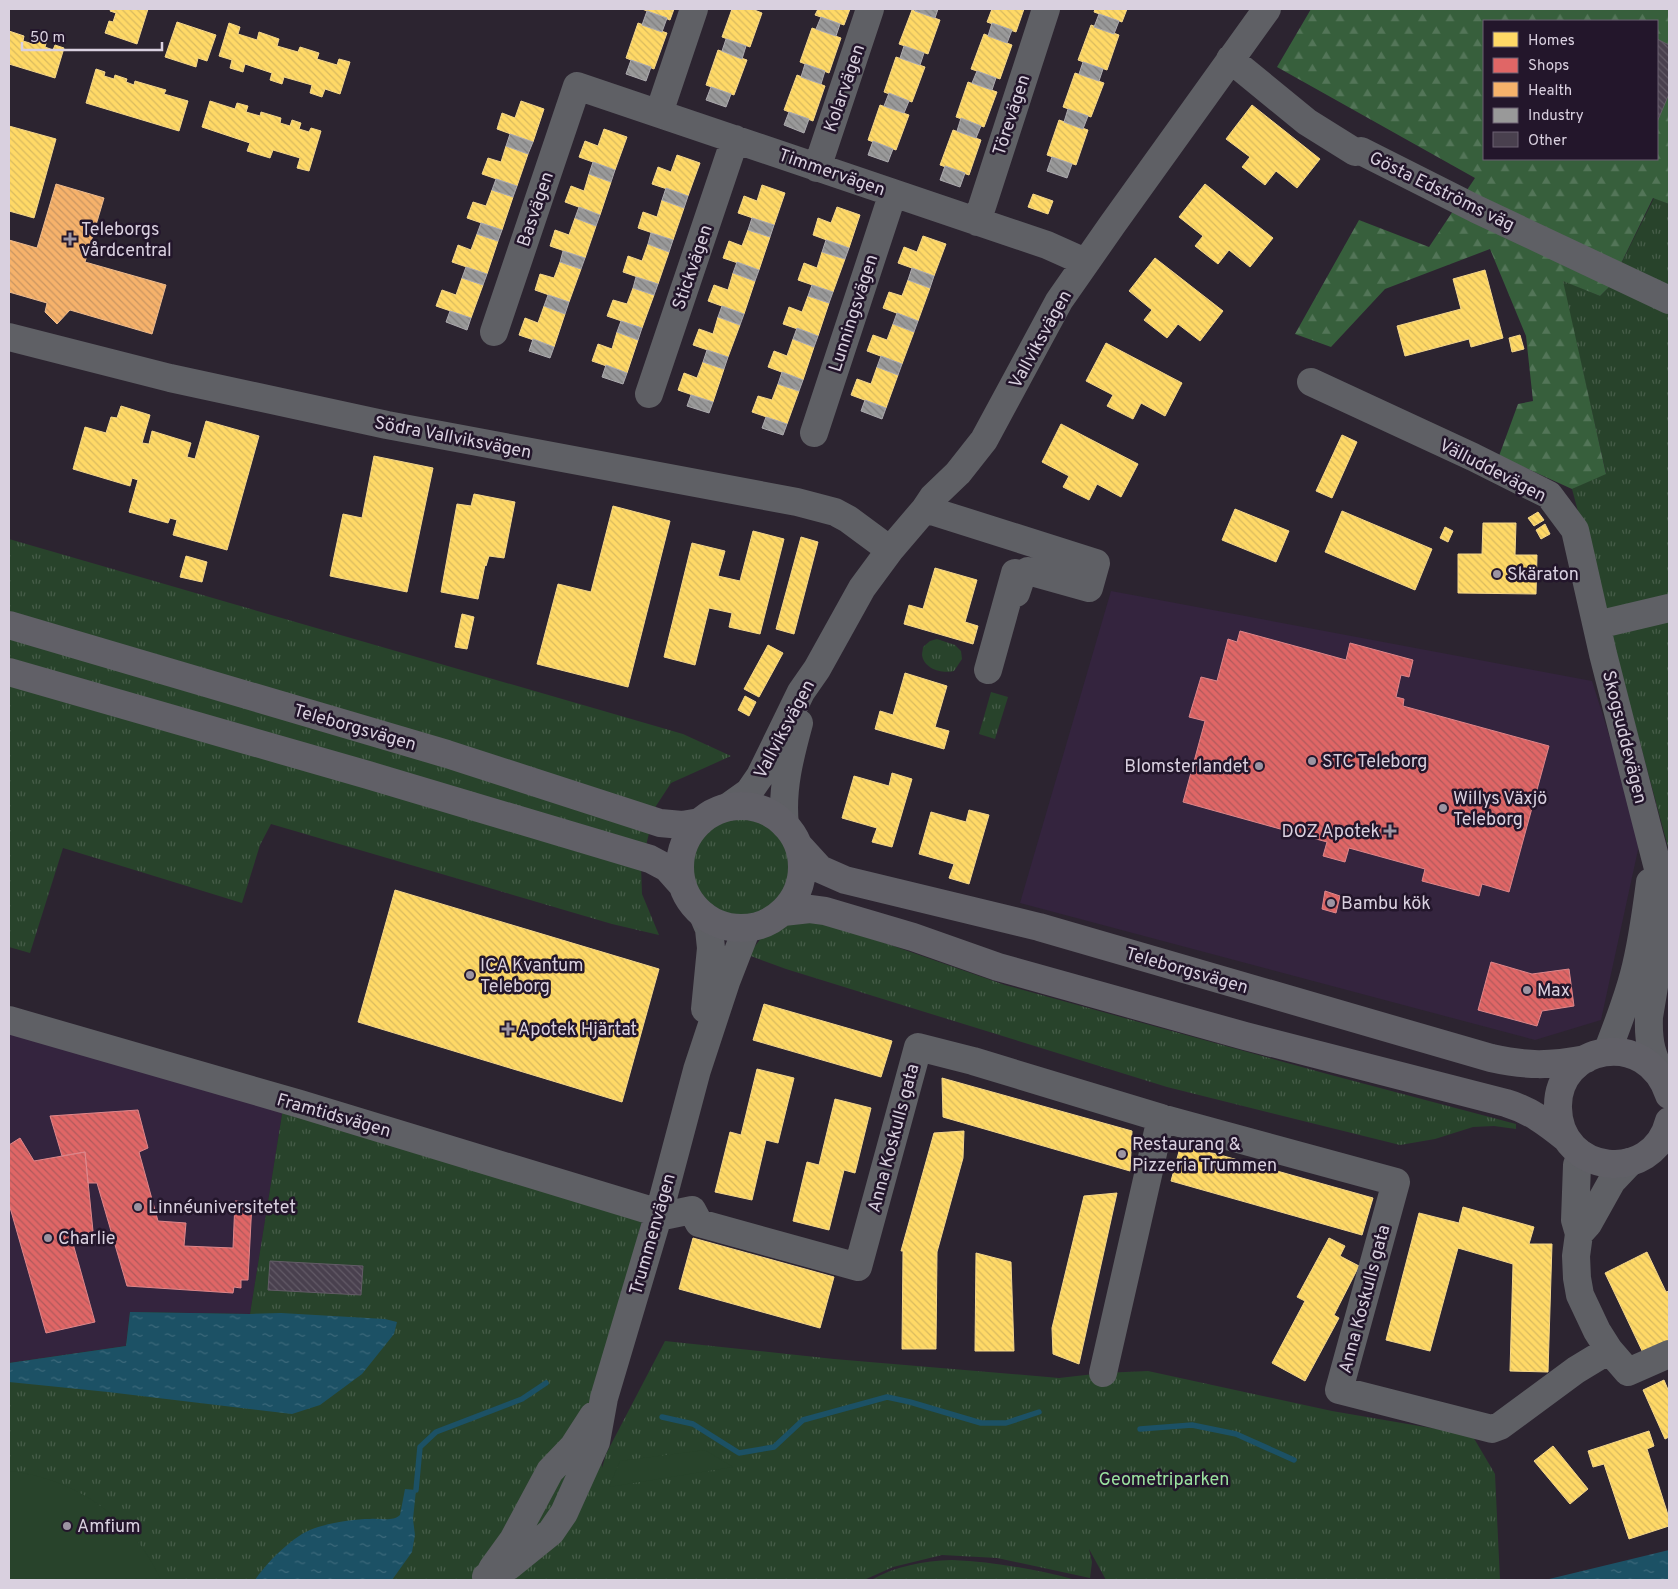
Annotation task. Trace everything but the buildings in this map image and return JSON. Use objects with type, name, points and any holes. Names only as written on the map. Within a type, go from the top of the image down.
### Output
[{"type":"main road","name":"Teleborgsvägen","points":[[9,625],[448,754],[660,823],[682,825],[700,822]]},
{"type":"main road","points":[[9,672],[368,775],[650,859],[666,868],[683,886]]},
{"type":"main road","points":[[749,806],[773,815],[792,835],[802,863],[801,882],[794,898],[783,912],[766,923],[747,928],[723,926],[703,914],[691,902],[683,886],[680,869],[682,852],[689,836],[700,822],[708,816],[728,808],[749,806]]},
{"type":"main road","name":"Teleborgsvägen","points":[[792,835],[820,869],[845,880],[1039,927],[1491,1058],[1543,1065],[1560,1064],[1616,1051],[1634,1055],[1650,1064],[1667,1087]]},
{"type":"main road","points":[[783,912],[825,911],[913,937],[998,967],[1226,1031],[1520,1107],[1543,1119],[1590,1160],[1610,1165],[1669,1151]]},
{"type":"main road","points":[[1574,1147],[1561,1129],[1558,1118],[1559,1095],[1563,1084],[1576,1066],[1597,1055]]},
{"type":"main road","points":[[1635,1160],[1655,1147],[1661,1140],[1669,1121]]},
{"type":"street","points":[[659,113],[694,9]]},
{"type":"street","name":"Kolarvägen","points":[[817,168],[870,9]]},
{"type":"street","name":"Törevägen","points":[[977,222],[1046,9]]},
{"type":"street","name":"Vallviksvägen","points":[[728,808],[740,800],[754,785],[800,692],[817,669],[862,588],[933,497],[958,473],[984,440],[1059,301],[1267,9]]},
{"type":"street","name":"Gösta Edströms väg","points":[[1230,59],[1307,122],[1355,152],[1361,151],[1476,209],[1669,300]]},
{"type":"street","name":"Timmervägen","points":[[577,86],[1047,245],[1085,262]]},
{"type":"street","name":"Basvägen","points":[[494,332],[577,86]]},
{"type":"street","name":"Stickvägen","points":[[650,394],[735,139]]},
{"type":"street","name":"Lunningsvägen","points":[[814,434],[893,193]]},
{"type":"street","name":"Södra Vallviksvägen","points":[[9,337],[170,378],[387,425],[797,502],[835,512],[848,519],[890,550]]},
{"type":"street","name":"Välluddevägen","points":[[1311,382],[1549,495],[1575,530],[1597,625]]},
{"type":"street","points":[[925,509],[1096,563],[1090,588],[1028,571],[1022,574],[1016,592]]},
{"type":"street","points":[[988,670],[1024,541]]},
{"type":"street","points":[[1597,625],[1669,608]]},
{"type":"street","name":"Skogsuddevägen","points":[[1597,625],[1664,892],[1665,914],[1648,1032],[1651,1052],[1667,1087]]},
{"type":"street","name":"Vallviksvägen","points":[[792,835],[783,809],[785,786],[791,754],[817,669]]},
{"type":"street","name":"Skogsuddevägen","points":[[1597,1055],[1621,1018],[1634,973],[1646,916],[1652,848]]},
{"type":"street","name":"Trummenvägen","points":[[697,1070],[709,980],[711,948],[709,929],[703,914]]},
{"type":"street","name":"Trummenvägen","points":[[484,1579],[501,1559],[513,1540],[550,1471],[574,1447],[604,1398],[659,1213],[697,1070],[726,982],[747,928]]},
{"type":"street","name":"Framtidsvägen","points":[[9,1020],[300,1104],[659,1213]]},
{"type":"street","name":"Anna Koskulls gata","points":[[659,1213],[668,1215],[692,1210],[699,1223],[858,1267],[918,1047],[973,1061],[1161,1118],[1396,1182],[1339,1390],[1492,1429],[1500,1426],[1576,1370],[1609,1350]]},
{"type":"street","points":[[1102,1373],[1161,1118]]},
{"type":"street","points":[[1574,1147],[1577,1165],[1575,1220],[1579,1234],[1576,1256],[1580,1296],[1597,1331],[1609,1350],[1628,1372],[1669,1354]]},
{"type":"street","points":[[1579,1234],[1588,1224],[1612,1182],[1635,1160]]},
{"type":"shaded area","points":[[1111,591],[1592,681],[1641,836],[1601,1020],[1535,1040],[1020,903]]},
{"type":"shaded area","name":"Linnéuniversitetet","points":[[9,1020],[284,1102],[250,1314],[130,1312],[126,1346],[9,1363]]},
{"type":"green space","points":[[1311,9],[1669,9],[1669,204],[1653,198],[1610,286],[1600,296],[1563,281],[1606,474],[1572,489],[1499,456],[1518,404],[1533,401],[1526,336],[1490,249],[1385,289],[1331,347],[1295,334],[1359,220],[1429,247],[1475,178],[1277,67]]},
{"type":"green space","points":[[1654,198],[1669,204],[1669,851],[1572,489],[1606,473],[1562,280],[1600,296],[1610,286]]},
{"type":"green space","points":[[9,539],[683,734],[731,756],[671,783],[656,806],[641,865],[642,894],[659,935],[612,924],[271,824],[260,845],[242,903],[63,848],[30,953],[9,947]]},
{"type":"green space","points":[[937,639],[955,645],[961,651],[962,659],[954,671],[939,671],[930,667],[923,660],[923,647],[930,641]]},
{"type":"green space","points":[[991,692],[1008,697],[995,739],[979,734]]},
{"type":"green space","points":[[741,817],[760,821],[777,832],[788,849],[792,868],[788,887],[777,904],[760,915],[741,919],[722,915],[705,904],[694,887],[690,868],[694,849],[705,832],[722,821]]},
{"type":"green space","points":[[794,922],[815,922],[842,928],[1005,985],[1516,1124],[1516,1129],[1494,1126],[1473,1127],[1435,1139],[1400,1145],[1167,1087],[786,969],[748,955],[766,932]]},
{"type":"green space","name":"Geometriparken","points":[[284,1102],[643,1217],[597,1390],[602,1468],[606,1454],[665,1341],[834,1359],[1059,1378],[1103,1373],[1148,1371],[1332,1411],[1472,1435],[1495,1474],[1500,1580],[1106,1580],[1089,1549],[1092,1562],[1090,1578],[997,1558],[942,1555],[893,1567],[864,1580],[9,1580],[9,1363],[126,1346],[130,1312],[250,1314]]},
{"type":"green space","points":[[705,1450],[733,1467],[609,1487],[620,1461]]},
{"type":"green space","name":"Amfium","points":[[9,1471],[34,1475],[57,1482],[79,1492],[100,1505],[135,1538],[161,1580],[9,1580]]},
{"type":"green space","points":[[952,1560],[984,1562],[1015,1567],[1076,1580],[871,1580],[890,1571],[910,1565]]},
{"type":"water","points":[[130,1312],[281,1313],[385,1319],[397,1322],[394,1334],[362,1374],[320,1405],[292,1414],[9,1382],[9,1363],[126,1346]]},
{"type":"water","points":[[405,1489],[416,1490],[413,1519],[415,1535],[412,1552],[392,1580],[255,1580],[279,1552],[309,1530],[345,1521],[397,1517],[400,1515]]},
{"type":"water","points":[[1669,1550],[1669,1580],[1545,1580]]},
{"type":"waterway","points":[[416,1490],[420,1447],[436,1432],[522,1399],[546,1383]]},
{"type":"waterway","points":[[662,1417],[693,1424],[739,1453],[774,1447],[803,1420],[887,1397],[981,1423],[1006,1423],[1039,1412]]},
{"type":"waterway","points":[[1140,1429],[1192,1425],[1236,1434],[1294,1460]]},
{"type":"place","name":"Teleborgs vårdcentral","points":[[70,239]]},
{"type":"place","name":"Skäraton","points":[[1497,574]]},
{"type":"place","name":"STC Teleborg","points":[[1312,761]]},
{"type":"place","name":"Blomsterlandet","points":[[1259,766]]},
{"type":"place","name":"Willys Växjö Teleborg","points":[[1443,808]]},
{"type":"place","name":"DOZ Apotek","points":[[1390,831]]},
{"type":"place","name":"Bambu kök","points":[[1331,903]]},
{"type":"place","name":"ICA Kvantum Teleborg","points":[[470,975]]},
{"type":"place","name":"Max","points":[[1527,990]]},
{"type":"place","name":"Apotek Hjärtat","points":[[508,1029]]},
{"type":"place","name":"Restaurang & Pizzeria Trummen","points":[[1122,1154]]},
{"type":"place","name":"Linnéuniversitetet","points":[[138,1207]]},
{"type":"place","name":"Charlie","points":[[48,1238]]},
{"type":"place","name":"Amfium","points":[[67,1526]]}]
